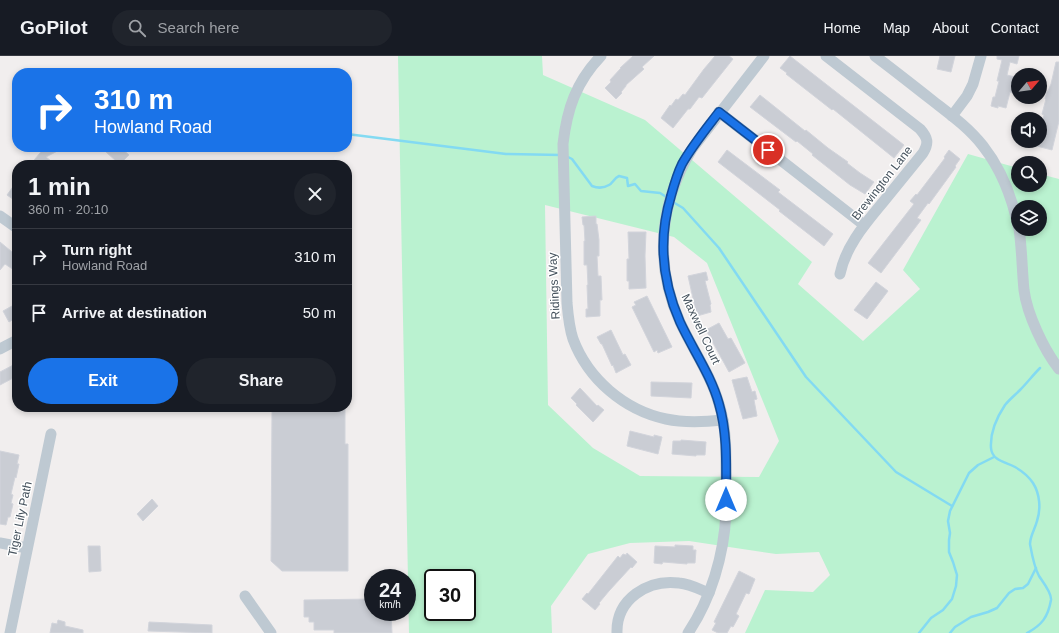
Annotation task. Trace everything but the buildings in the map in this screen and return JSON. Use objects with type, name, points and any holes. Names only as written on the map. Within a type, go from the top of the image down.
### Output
[{"type":"street","name":"Ridings Way","points":[[601,56],[592,65],[581,82],[574,97],[568,112],[562,144],[566,303],[573,338],[584,360],[594,375],[606,388],[630,406],[647,414],[666,419],[704,422],[723,420]]},
{"type":"street","name":"Maxwell Court","points":[[688,633],[697,619],[709,593],[724,538],[726,513],[725,441],[723,420],[713,387],[680,322],[666,282],[663,243],[665,224],[673,189],[682,165],[692,148],[764,56]]},
{"type":"street","name":"Brewington Lane","points":[[826,56],[920,129],[925,134],[927,140],[926,147],[922,153],[864,225],[850,246],[845,256],[840,274]]},
{"type":"street","points":[[875,56],[952,116],[972,134],[983,146],[993,161],[1002,177],[1012,200]]},
{"type":"street","points":[[952,116],[970,90],[981,56]]},
{"type":"street","points":[[719,112],[864,225]]},
{"type":"street","points":[[0,216],[12,224]]},
{"type":"street","points":[[1020,236],[1025,292],[1028,307],[1045,347],[1059,369]]},
{"type":"street","points":[[0,349],[12,343]]},
{"type":"street","name":"Tiger Lily Path","points":[[10,633],[51,434]]},
{"type":"street","points":[[0,543],[27,548]]},
{"type":"street","points":[[617,633],[618,621],[623,608],[637,593],[648,587],[661,583],[680,583],[709,593]]},
{"type":"street","points":[[245,596],[271,633]]},
{"type":"green space","points":[[398,56],[542,56],[543,75],[645,120],[812,262],[798,284],[863,341],[920,289],[903,270],[968,154],[1011,166],[1011,192],[1047,192],[1047,176],[1059,179],[1059,633],[745,633],[765,590],[813,592],[830,575],[819,552],[776,554],[689,541],[630,543],[588,554],[551,606],[552,633],[409,633],[409,621],[416,621],[416,569],[408,569]],"holes":[[[545,205],[674,237],[707,263],[779,441],[759,477],[640,476],[593,448],[548,405]]]},
{"type":"waterway","points":[[352,135],[506,154],[561,155]]},
{"type":"waterway","points":[[566,156],[572,159],[592,186],[607,186],[619,176],[627,178],[628,186],[635,184],[641,191],[660,193],[668,198]]},
{"type":"waterway","points":[[673,202],[683,208],[719,248],[806,377],[896,472],[952,506]]},
{"type":"waterway","points":[[1027,633],[1037,627],[1044,620],[1051,600],[1049,591],[1036,569],[1030,544],[1038,516],[1038,497],[1033,483],[1025,474],[994,456],[991,448],[991,442],[995,425],[1005,405],[1040,368]]},
{"type":"waterway","points":[[919,633],[931,618],[943,610],[952,599],[956,586],[957,575],[949,552],[950,533],[948,521],[950,511],[969,473],[978,465],[994,457]]},
{"type":"waterway","points":[[950,633],[955,627],[971,617],[997,608],[1009,593],[1015,589],[1023,588],[1028,584],[1036,568]]},
{"type":"route","points":[[726,500],[725,441],[723,420],[713,387],[680,322],[666,282],[663,243],[665,224],[673,189],[682,165],[692,148],[719,112],[768,150]]}]
